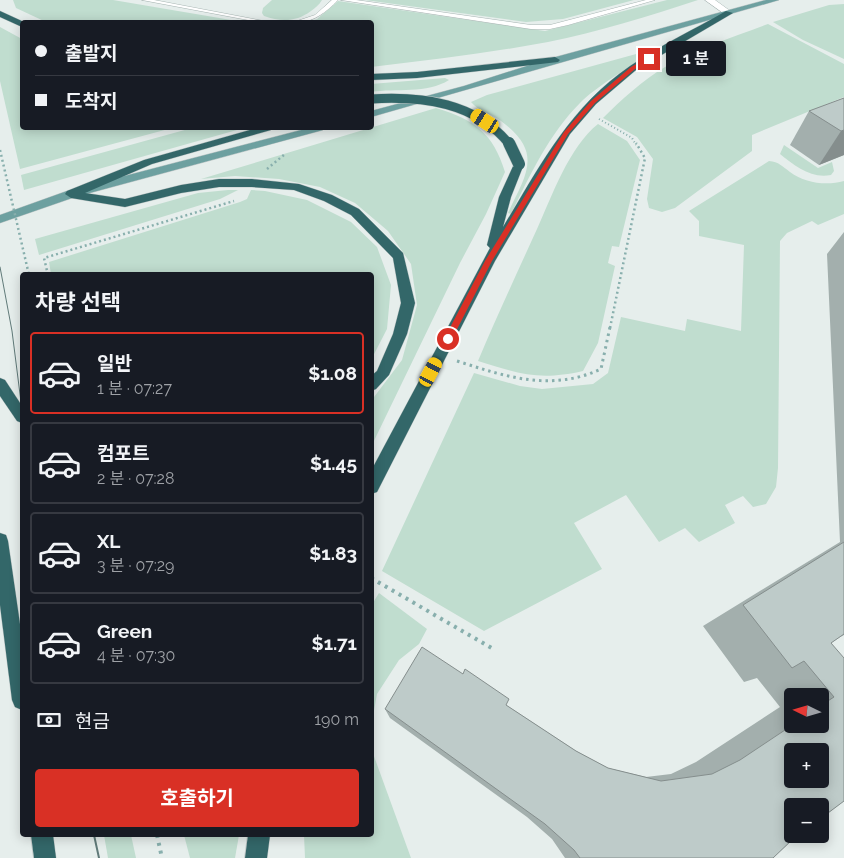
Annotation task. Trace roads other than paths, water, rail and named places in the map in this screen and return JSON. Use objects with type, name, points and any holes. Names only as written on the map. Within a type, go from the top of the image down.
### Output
[{"type":"highway","points":[[374,481],[489,261],[566,133],[593,102],[633,68],[729,13]]},
{"type":"highway","points":[[0,14],[20,24]]},
{"type":"highway","points":[[374,77],[417,75],[555,60]]},
{"type":"highway","points":[[374,99],[414,98],[436,100],[474,114],[506,136],[514,149],[519,164],[505,197],[489,261]]},
{"type":"highway","points":[[71,194],[148,162],[261,130]]},
{"type":"highway","points":[[71,194],[124,203],[181,189],[218,183],[252,183],[295,187],[328,198],[355,212],[399,256],[408,304],[400,334],[386,367],[382,375],[374,382]]},
{"type":"highway","points":[[0,384],[20,414]]},
{"type":"highway","points":[[0,541],[20,686]]},
{"type":"highway","points":[[42,837],[45,858]]},
{"type":"highway","points":[[256,858],[259,837]]},
{"type":"main road","points":[[374,113],[467,88],[555,60],[775,0]]},
{"type":"main road","points":[[0,219],[71,194],[311,130]]},
{"type":"street","points":[[709,0],[729,13]]},
{"type":"lane","points":[[145,0],[255,20]]},
{"type":"lane","points":[[304,20],[318,16],[335,0]]},
{"type":"lane","points":[[344,0],[531,27],[550,27],[652,0]]},
{"type":"tram line","points":[[0,267],[12,331],[20,394]]},
{"type":"tram line","points":[[94,837],[99,858]]}]
